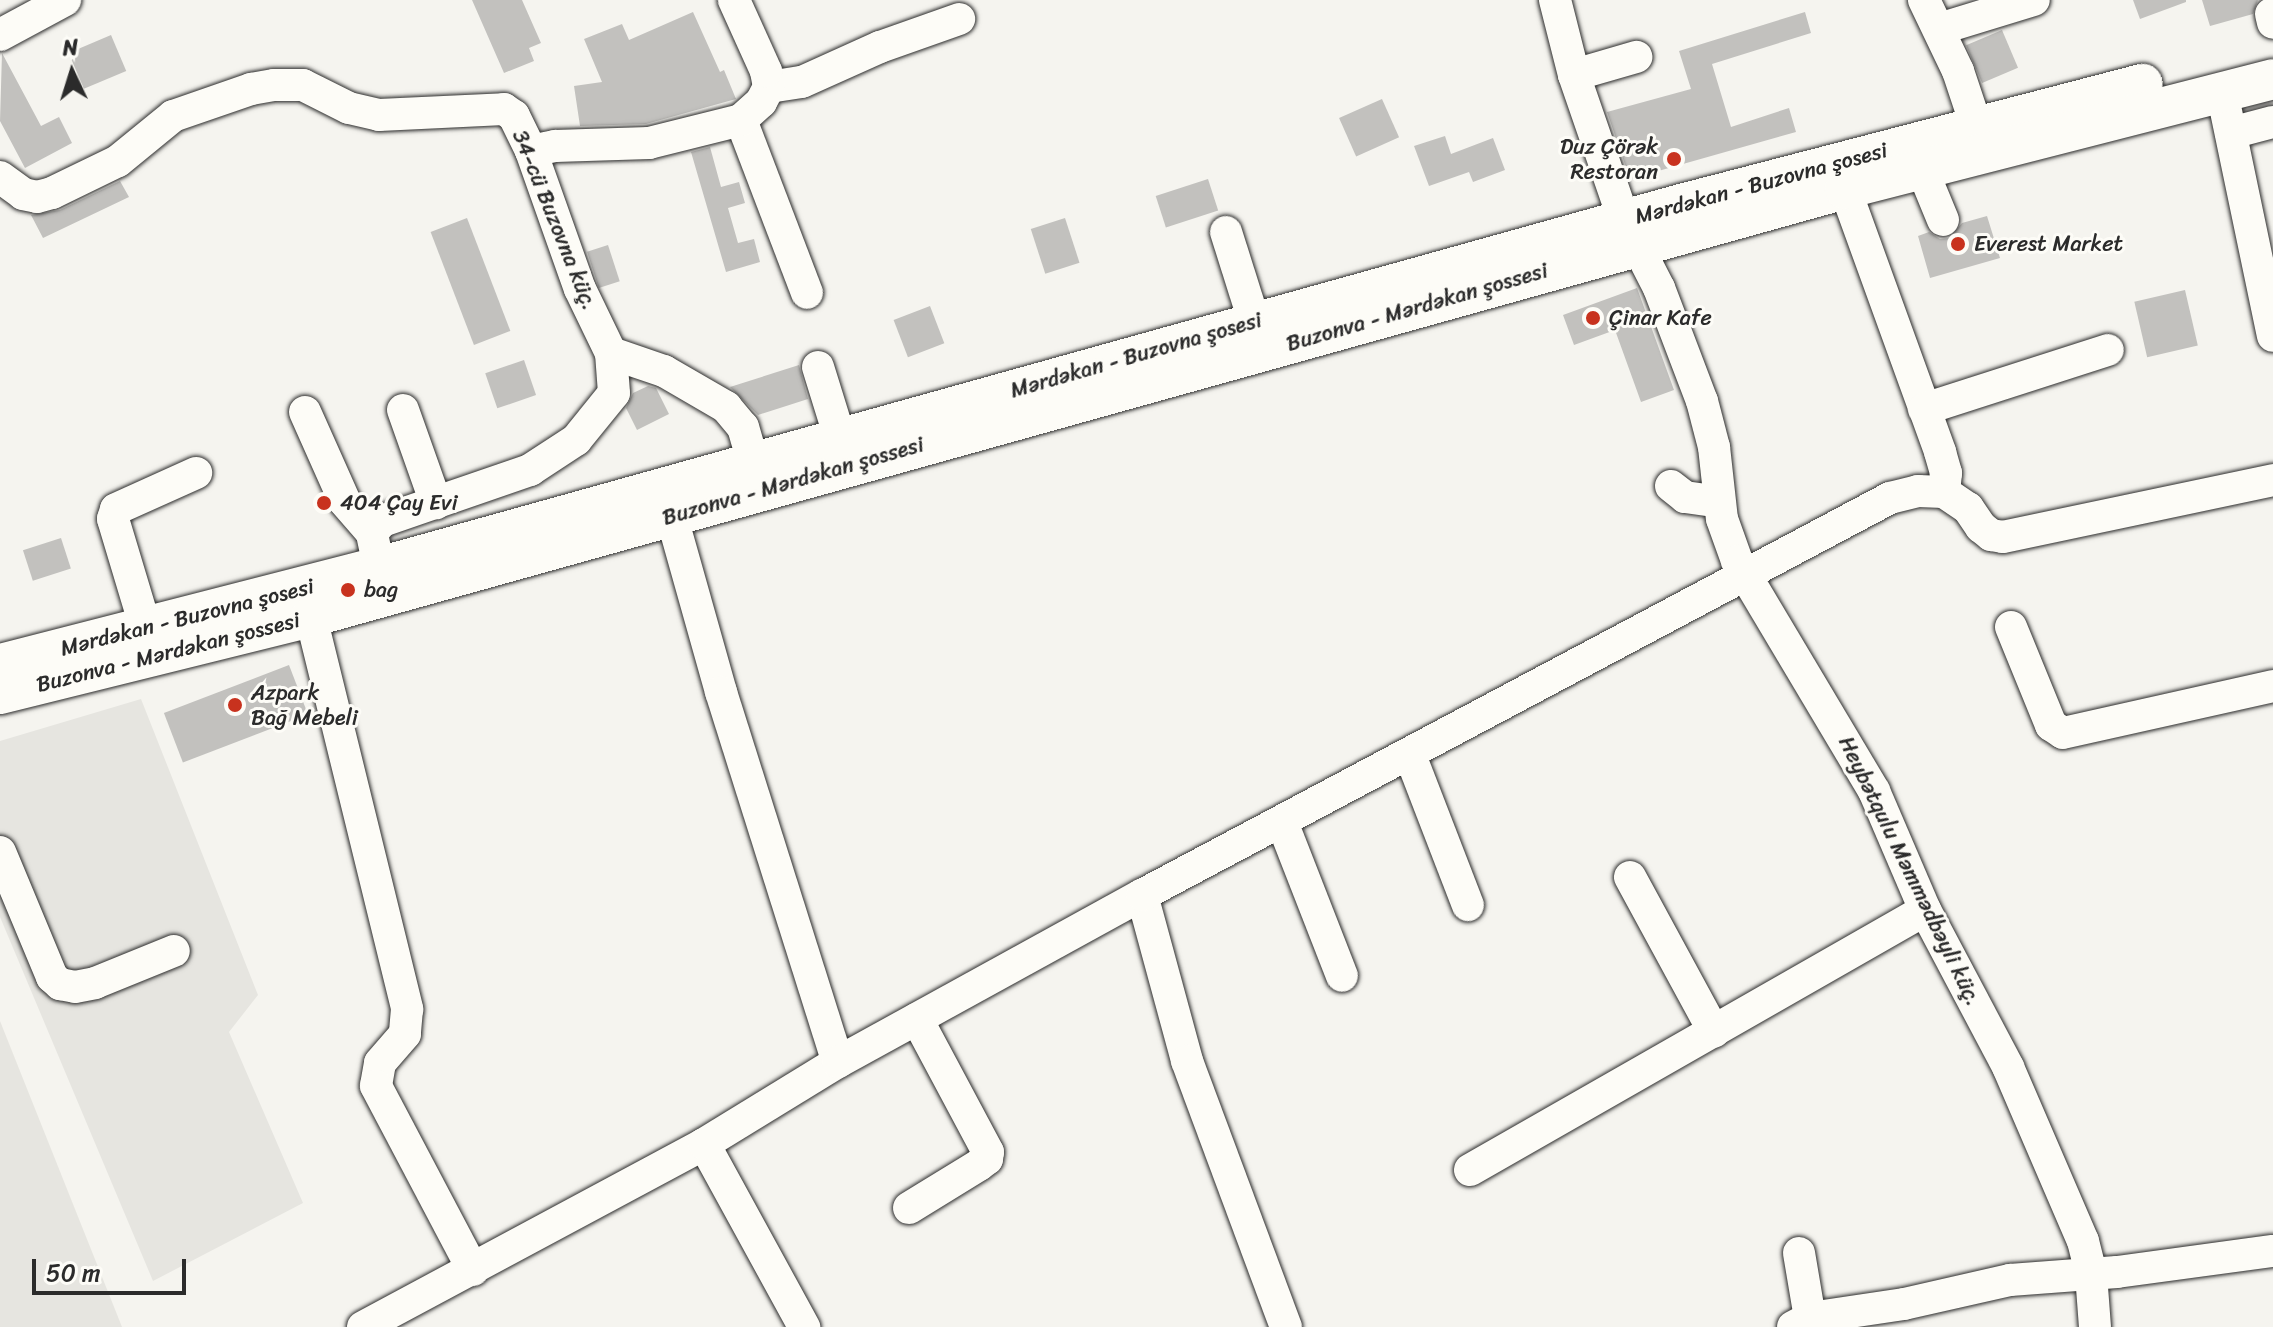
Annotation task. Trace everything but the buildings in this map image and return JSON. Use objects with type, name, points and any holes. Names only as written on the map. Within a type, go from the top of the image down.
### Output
[{"type":"main road","name":"Mərdəkan - Buzovna şosesi","points":[[1631,233],[2272,29]]},
{"type":"main road","name":"Mərdəkan - Buzovna şosesi","points":[[0,664],[146,629],[375,550],[753,462],[1254,321],[1631,233],[1845,189],[2273,79]]},
{"type":"main road","name":"Buzonva - Mərdəkan şossesi","points":[[0,694],[311,617],[1583,261],[1631,233]]},
{"type":"street","points":[[0,35],[65,0]]},
{"type":"street","points":[[531,151],[555,146],[649,143],[741,120],[761,102],[769,87],[766,71],[734,0]]},
{"type":"street","name":"Heybətqulu Məmmədbəyli küç.","points":[[1555,0],[1574,75],[1631,233],[1659,288],[1702,401],[1714,447],[1719,502],[1729,541],[1745,575],[1874,791],[1925,910],[2008,1067],[2077,1223],[2091,1274],[2095,1327]]},
{"type":"street","points":[[1924,0],[1939,29],[1976,125]]},
{"type":"street","points":[[1939,29],[2034,0]]},
{"type":"street","points":[[769,87],[802,82],[880,47],[959,19]]},
{"type":"street","points":[[1574,75],[1636,57]]},
{"type":"street","name":"34-cü Buzovna küç.","points":[[0,177],[23,194],[37,197],[52,193],[118,161],[173,116],[251,89],[274,85],[303,85],[349,108],[379,115],[504,109],[514,116],[531,151],[580,289],[611,353]]},
{"type":"street","points":[[2222,92],[2266,270],[2273,336]]},
{"type":"street","points":[[741,120],[807,293]]},
{"type":"street","points":[[2231,133],[2273,122]]},
{"type":"street","points":[[1922,169],[1943,220]]},
{"type":"street","points":[[1845,189],[1946,473],[1944,492]]},
{"type":"street","points":[[1226,232],[1254,321]]},
{"type":"street","points":[[1924,409],[2108,350]]},
{"type":"street","points":[[375,550],[382,521],[530,470],[576,440],[614,393],[611,353],[664,371],[726,407],[743,427],[753,462]]},
{"type":"street","points":[[818,367],[840,438]]},
{"type":"street","points":[[403,410],[436,503]]},
{"type":"street","points":[[305,412],[345,502],[375,550]]},
{"type":"street","points":[[146,629],[113,519],[116,509],[196,473]]},
{"type":"street","points":[[363,1327],[704,1144],[838,1062],[1142,895],[1890,498],[1918,491],[1944,492],[1968,508],[1991,535],[2003,537],[2273,480]]},
{"type":"street","points":[[1671,486],[1685,497],[1719,502]]},
{"type":"street","points":[[671,514],[721,692],[838,1062]]},
{"type":"street","points":[[311,617],[407,1009],[405,1034],[380,1063],[375,1074],[376,1086],[473,1270]]},
{"type":"street","points":[[2011,627],[2051,725],[2063,733],[2273,686]]},
{"type":"street","points":[[1410,755],[1468,905]]},
{"type":"street","points":[[1282,822],[1342,976]]},
{"type":"street","points":[[0,852],[47,965],[60,984],[75,987],[95,983],[174,951]]},
{"type":"street","points":[[1630,877],[1714,1032]]},
{"type":"street","points":[[1142,895],[1187,1061],[1286,1327]]},
{"type":"street","points":[[1470,1170],[1925,910]]},
{"type":"street","points":[[909,1208],[979,1165],[987,1159],[988,1152],[917,1019]]},
{"type":"street","points":[[704,1144],[804,1327]]},
{"type":"street","points":[[1799,1253],[1801,1323],[2010,1280],[2091,1274],[2273,1251]]},
{"type":"shaded area","points":[[141,699],[258,995],[229,1032],[303,1203],[153,1281],[0,917],[0,741]]},
{"type":"shaded area","points":[[0,1021],[122,1327],[0,1327]]},
{"type":"place","name":"Duz Çörək Restoran","points":[[1674,159]]},
{"type":"place","name":"Everest Market","points":[[1958,244]]},
{"type":"place","name":"Çinar Kafe","points":[[1593,318]]},
{"type":"place","name":"404 Çay Evi","points":[[324,503]]},
{"type":"place","name":"bag","points":[[348,590]]},
{"type":"place","name":"Azpark Bağ Mebeli","points":[[235,705]]}]
